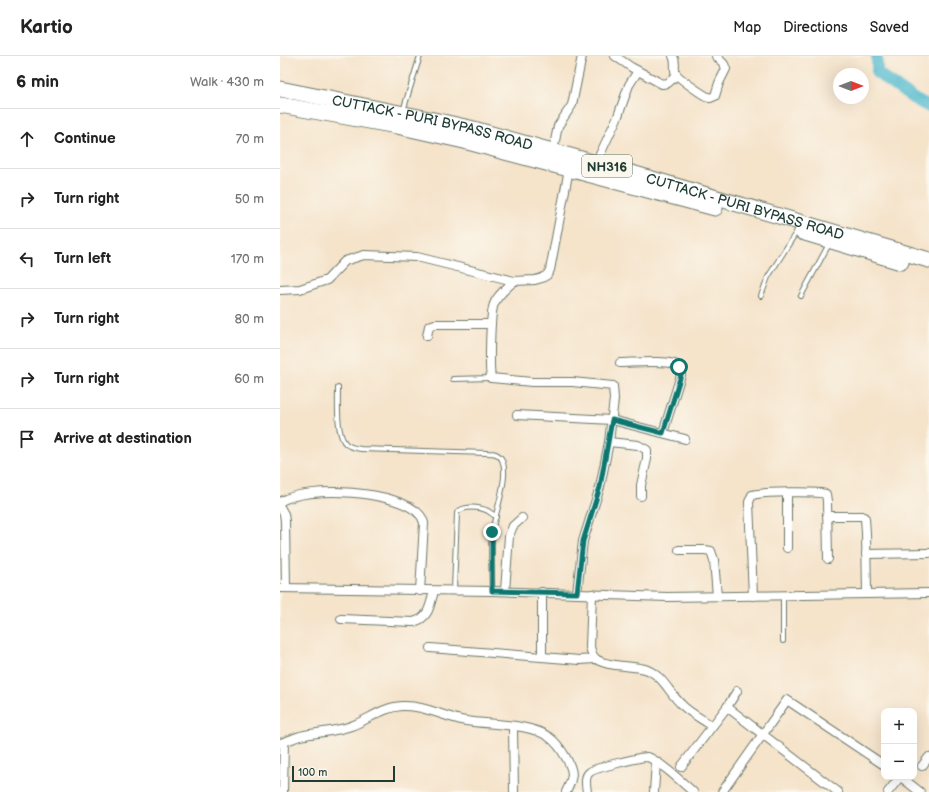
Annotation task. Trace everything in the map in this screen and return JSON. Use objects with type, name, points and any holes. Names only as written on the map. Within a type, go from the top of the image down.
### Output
[{"type":"highway","name":"CUTTACK - PURI BYPASS ROAD","points":[[280,89],[470,128],[929,260]]},
{"type":"highway","name":"CUTTACK - PURI BYPASS ROAD","points":[[280,105],[397,126],[464,141],[724,210],[929,270]]},
{"type":"street","points":[[553,151],[558,126],[572,105],[582,56]]},
{"type":"street","points":[[615,56],[638,71],[665,84],[677,75]]},
{"type":"street","points":[[673,56],[677,75],[709,98],[713,97],[726,69],[724,64],[716,56]]},
{"type":"street","points":[[596,163],[618,116],[629,85],[638,71]]},
{"type":"street","points":[[280,290],[300,289],[328,280],[345,261],[364,255],[417,257],[514,281],[535,280],[542,278],[547,275],[550,270],[569,169]]},
{"type":"street","points":[[514,281],[494,304],[491,324],[491,378],[532,382],[572,382],[613,386],[614,399],[609,442],[600,487],[583,541],[577,593]]},
{"type":"street","points":[[427,336],[429,326],[435,324],[491,324]]},
{"type":"street","points":[[620,364],[649,362],[675,364],[681,370],[681,375],[663,433]]},
{"type":"street","points":[[517,415],[612,420],[685,439]]},
{"type":"street","points":[[609,442],[645,448],[646,459],[641,485],[641,496]]},
{"type":"street","points":[[280,502],[300,494],[336,492],[371,495],[400,502],[415,510],[422,516],[424,523],[420,591]]},
{"type":"street","points":[[753,596],[749,502],[750,497],[755,494],[816,492],[826,494],[828,516],[828,559]]},
{"type":"street","points":[[787,493],[787,548]]},
{"type":"street","points":[[280,508],[284,514],[283,588],[505,591],[667,597],[929,593]]},
{"type":"street","points":[[828,516],[858,516],[865,518],[867,594]]},
{"type":"street","points":[[505,591],[509,536],[513,526],[522,518]]},
{"type":"street","points":[[679,550],[711,551],[714,560],[717,596]]},
{"type":"street","points":[[866,554],[929,553]]},
{"type":"street","points":[[341,619],[421,621],[429,609],[434,591]]},
{"type":"street","points":[[542,592],[542,657]]},
{"type":"street","points":[[592,594],[590,647],[595,659]]},
{"type":"street","points":[[430,648],[579,660],[595,659],[603,662],[645,669],[662,679],[672,694],[683,706],[712,726]]},
{"type":"street","points":[[680,767],[727,707],[737,691]]},
{"type":"street","points":[[722,792],[787,700],[881,763]]},
{"type":"street","points":[[283,792],[282,742],[300,736],[324,733],[351,726],[391,707],[402,706],[415,706],[429,709],[444,716],[467,721],[513,726],[537,731],[550,737],[559,746],[573,773],[572,780],[566,792]]},
{"type":"street","points":[[727,707],[838,792]]},
{"type":"street","points":[[513,726],[514,792]]},
{"type":"street","points":[[587,792],[586,778],[590,772],[605,766],[647,757],[660,764],[693,792]]},
{"type":"street","points":[[922,766],[929,757]]},
{"type":"street","points":[[654,792],[656,762]]},
{"type":"street","points":[[888,792],[898,780]]},
{"type":"street","points":[[905,780],[920,792]]},
{"type":"lane","points":[[402,113],[420,56]]},
{"type":"lane","points":[[761,296],[768,278],[797,231]]},
{"type":"lane","points":[[801,296],[830,242]]},
{"type":"lane","points":[[453,378],[491,378]]},
{"type":"lane","points":[[338,388],[338,418],[342,436],[346,444],[352,448],[487,453],[497,454],[500,457],[503,463],[504,471],[502,497],[492,532],[492,591]]},
{"type":"lane","points":[[454,590],[457,513],[459,510],[464,508],[483,509],[489,511],[496,517]]},
{"type":"lane","points":[[783,595],[784,640]]},
{"type":"waterway","points":[[877,56],[877,73],[914,99],[929,107]]},
{"type":"route","points":[[492,532],[492,591],[577,593],[583,541],[600,487],[612,420],[663,433],[681,375],[681,370],[679,367]]}]
